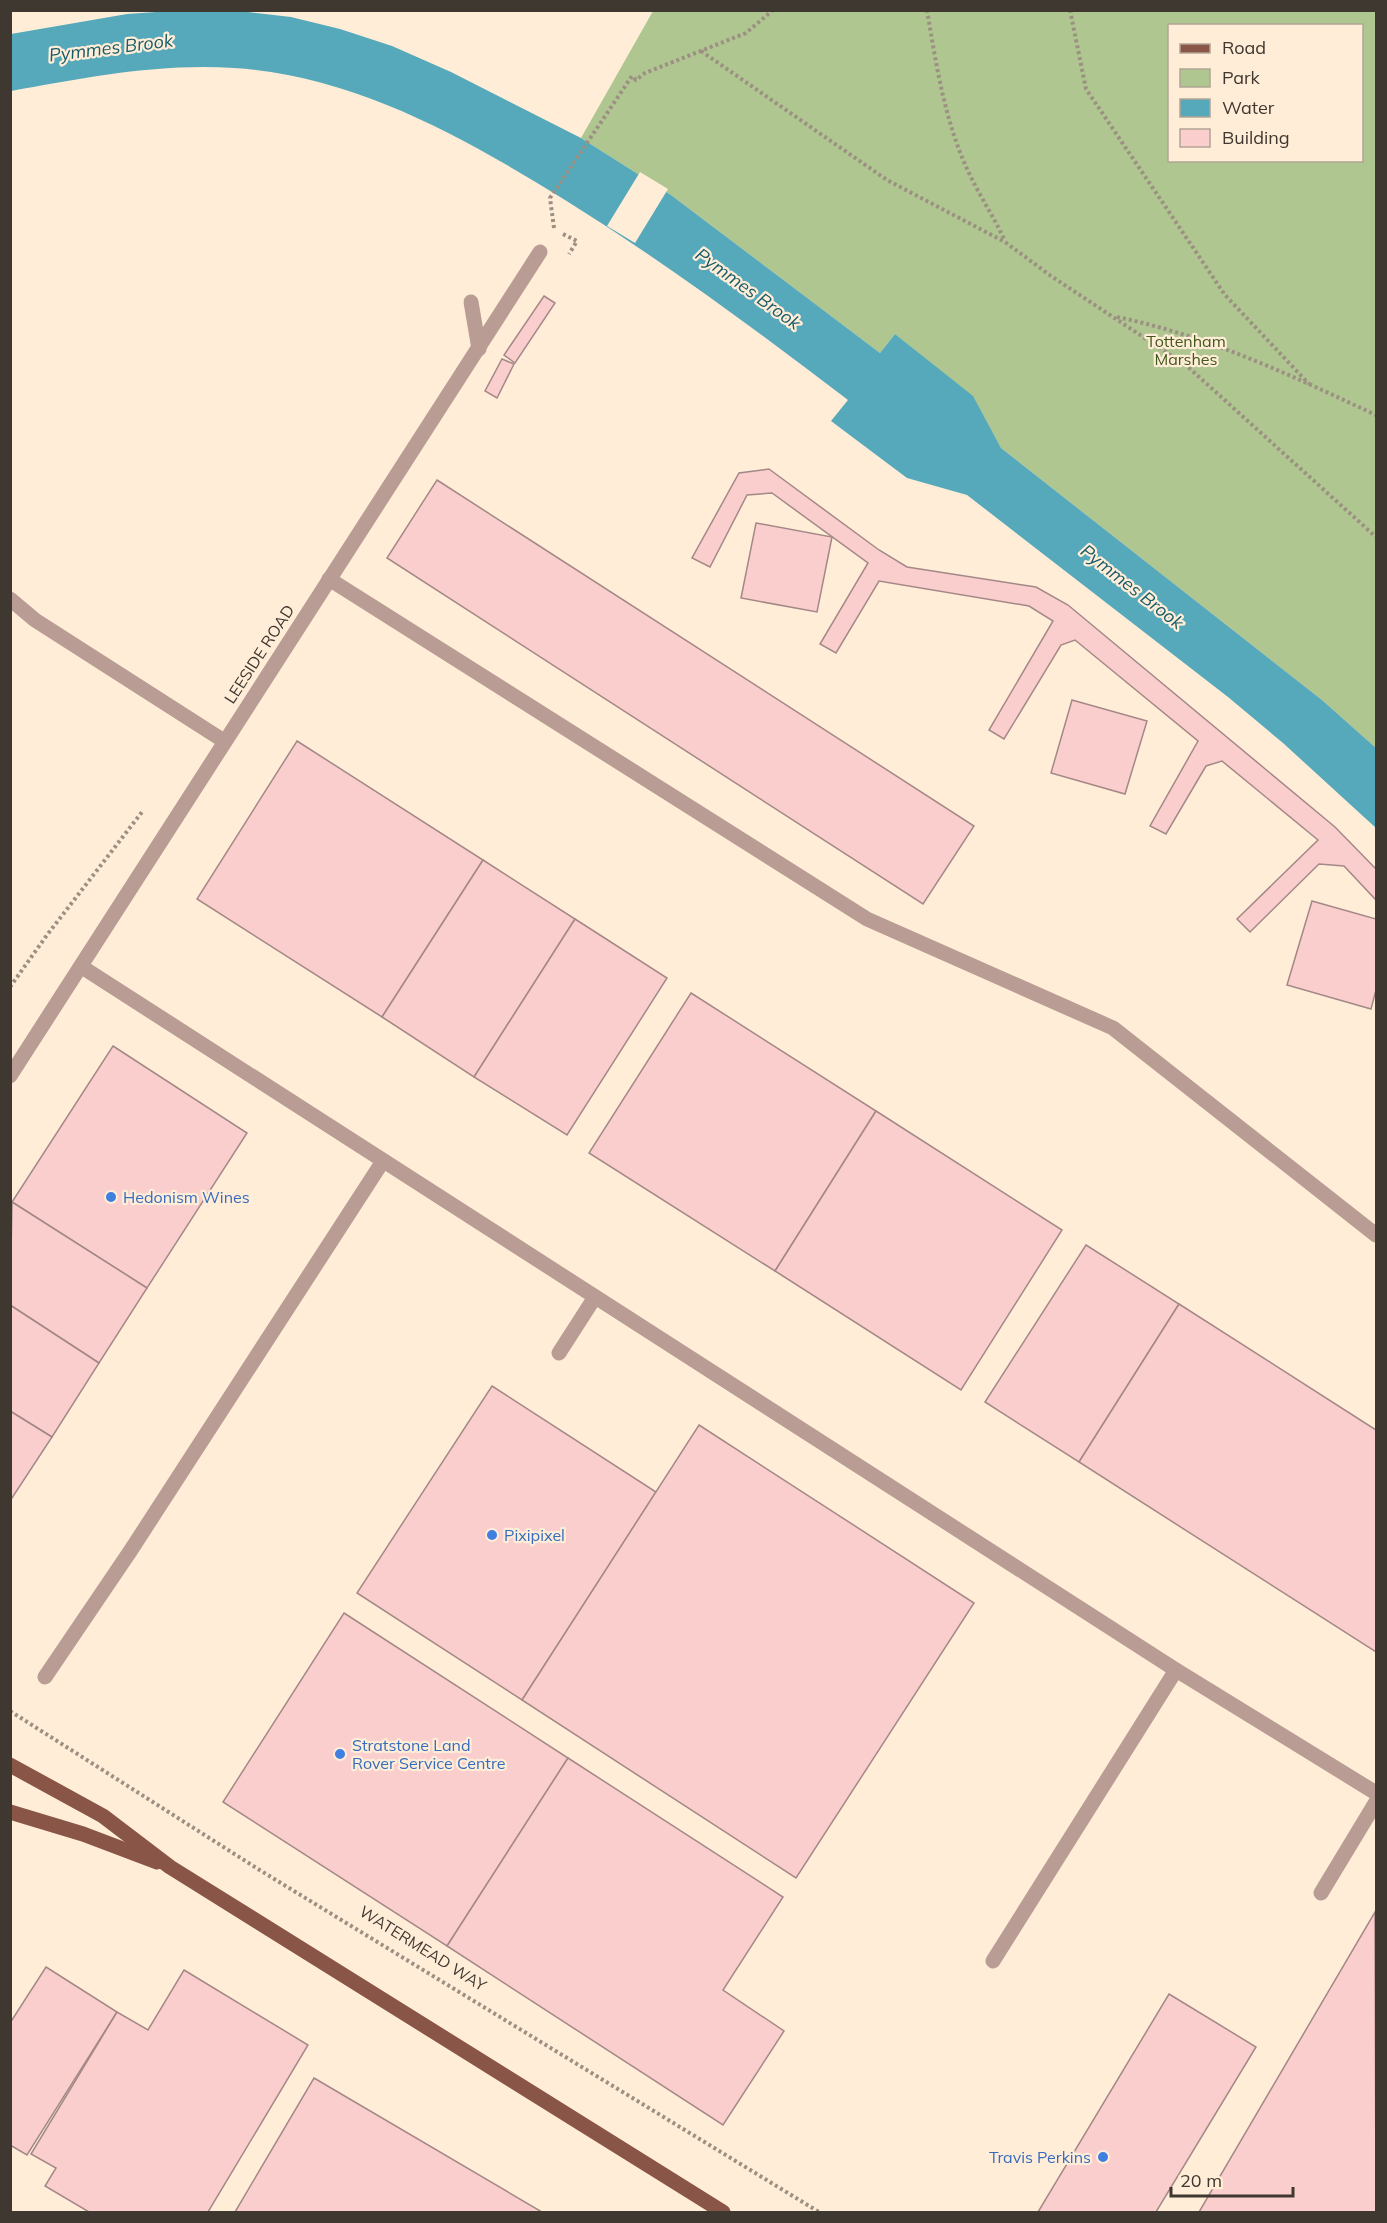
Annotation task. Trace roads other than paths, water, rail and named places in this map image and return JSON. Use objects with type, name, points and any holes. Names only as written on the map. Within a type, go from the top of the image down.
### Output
[{"type":"main road","points":[[10,1765],[103,1816],[171,1867],[723,2212]]},
{"type":"main road","points":[[10,1812],[83,1834],[171,1867]]},
{"type":"street","name":"LEESIDE ROAD","points":[[10,1076],[540,252]]},
{"type":"street","points":[[471,302],[478,349]]},
{"type":"street","points":[[329,579],[867,919],[1113,1028],[1377,1235]]},
{"type":"street","points":[[10,599],[35,620],[224,741]]},
{"type":"street","points":[[82,967],[1176,1670],[1377,1793]]},
{"type":"street","points":[[45,1677],[131,1550],[383,1161]]},
{"type":"street","points":[[559,1353],[595,1297]]},
{"type":"street","points":[[993,1961],[1176,1670]]},
{"type":"street","points":[[1321,1893],[1377,1802]]},
{"type":"water","name":"Pymmes Brook","points":[[185,10],[240,11],[291,17],[340,29],[392,46],[451,72],[581,138],[671,195],[880,353],[895,334],[973,396],[1001,448],[1322,700],[1376,748],[1376,828],[1283,743],[1228,697],[967,495],[907,478],[831,421],[848,400],[744,322],[638,247],[488,154],[407,113],[365,96],[279,73],[234,68],[177,68],[121,73],[11,91],[11,34],[127,14]]},
{"type":"place","name":"Hedonism Wines","points":[[111,1197]]},
{"type":"place","name":"Pixipixel","points":[[492,1535]]},
{"type":"place","name":"Stratstone Land Rover Service Centre","points":[[340,1754]]},
{"type":"place","name":"Travis Perkins","points":[[1103,2157]]},
{"type":"park label","name":"Tottenham Marshes","points":[[1186,350]]}]
